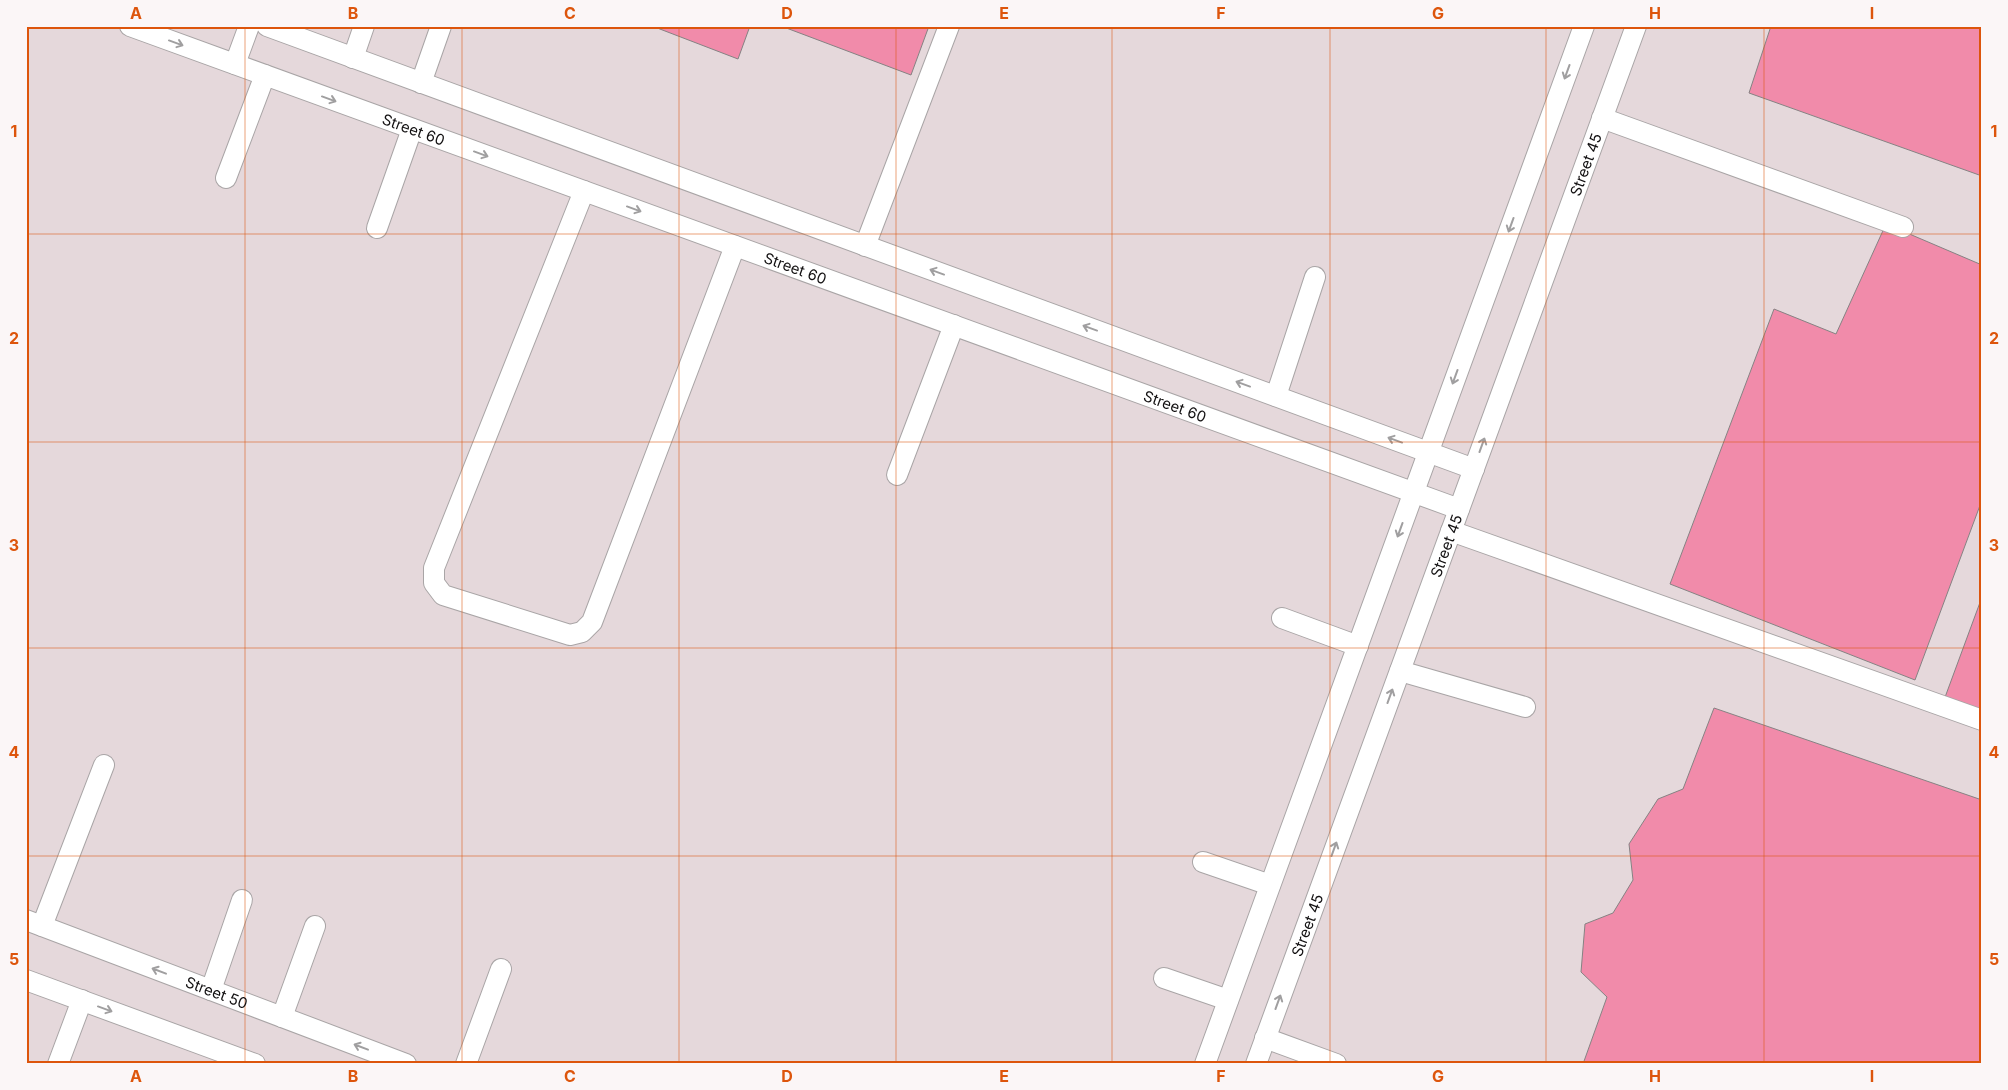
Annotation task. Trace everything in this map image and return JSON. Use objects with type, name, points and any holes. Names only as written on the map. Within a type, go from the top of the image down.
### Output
[{"type":"lane","name":"Street 60","points":[[130,26],[1459,509]]},
{"type":"lane","points":[[235,64],[250,26]]},
{"type":"lane","points":[[267,26],[1474,469]]},
{"type":"lane","points":[[353,58],[364,26]]},
{"type":"lane","points":[[421,83],[441,26]]},
{"type":"lane","points":[[865,246],[949,26]]},
{"type":"lane","points":[[1205,1064],[1584,26]]},
{"type":"lane","name":"Street 45","points":[[1256,1064],[1636,26]]},
{"type":"lane","points":[[226,178],[264,75]]},
{"type":"lane","points":[[1602,118],[1903,227]]},
{"type":"lane","points":[[377,228],[412,129]]},
{"type":"lane","points":[[584,191],[434,568],[434,583],[443,595],[570,635],[582,632],[592,622],[735,246]]},
{"type":"lane","points":[[1276,396],[1315,276]]},
{"type":"lane","points":[[897,475],[954,326]]},
{"type":"lane","points":[[1451,531],[1982,720]]},
{"type":"lane","points":[[1282,618],[1358,646]]},
{"type":"lane","points":[[1400,670],[1525,707]]},
{"type":"lane","points":[[34,923],[104,765]]},
{"type":"lane","points":[[1203,862],[1270,885]]},
{"type":"lane","points":[[211,990],[242,900]]},
{"type":"lane","name":"Street 50","points":[[34,923],[406,1064]]},
{"type":"lane","points":[[282,1017],[315,926]]},
{"type":"lane","points":[[466,1064],[501,969]]},
{"type":"lane","points":[[1164,978],[1228,1000]]},
{"type":"lane","points":[[26,980],[254,1064]]},
{"type":"lane","points":[[58,1064],[82,1000]]},
{"type":"lane","points":[[1265,1038],[1336,1064]]},
{"type":"shaded area","points":[[26,26],[1982,26],[1982,1064],[26,1064]]},
{"type":"building","points":[[652,26],[750,26],[738,59]]},
{"type":"building","points":[[781,26],[929,26],[911,75]]},
{"type":"building","points":[[1771,26],[1982,26],[1982,176],[1749,93]]},
{"type":"building","points":[[1886,224],[1982,265],[1982,500],[1915,680],[1670,584],[1774,309],[1836,334]]},
{"type":"building","points":[[1982,597],[1982,714],[1944,700]]},
{"type":"building","points":[[1714,708],[1982,800],[1982,1064],[1583,1064],[1607,997],[1581,972],[1585,924],[1613,913],[1633,880],[1629,844],[1658,799],[1683,789]]}]
